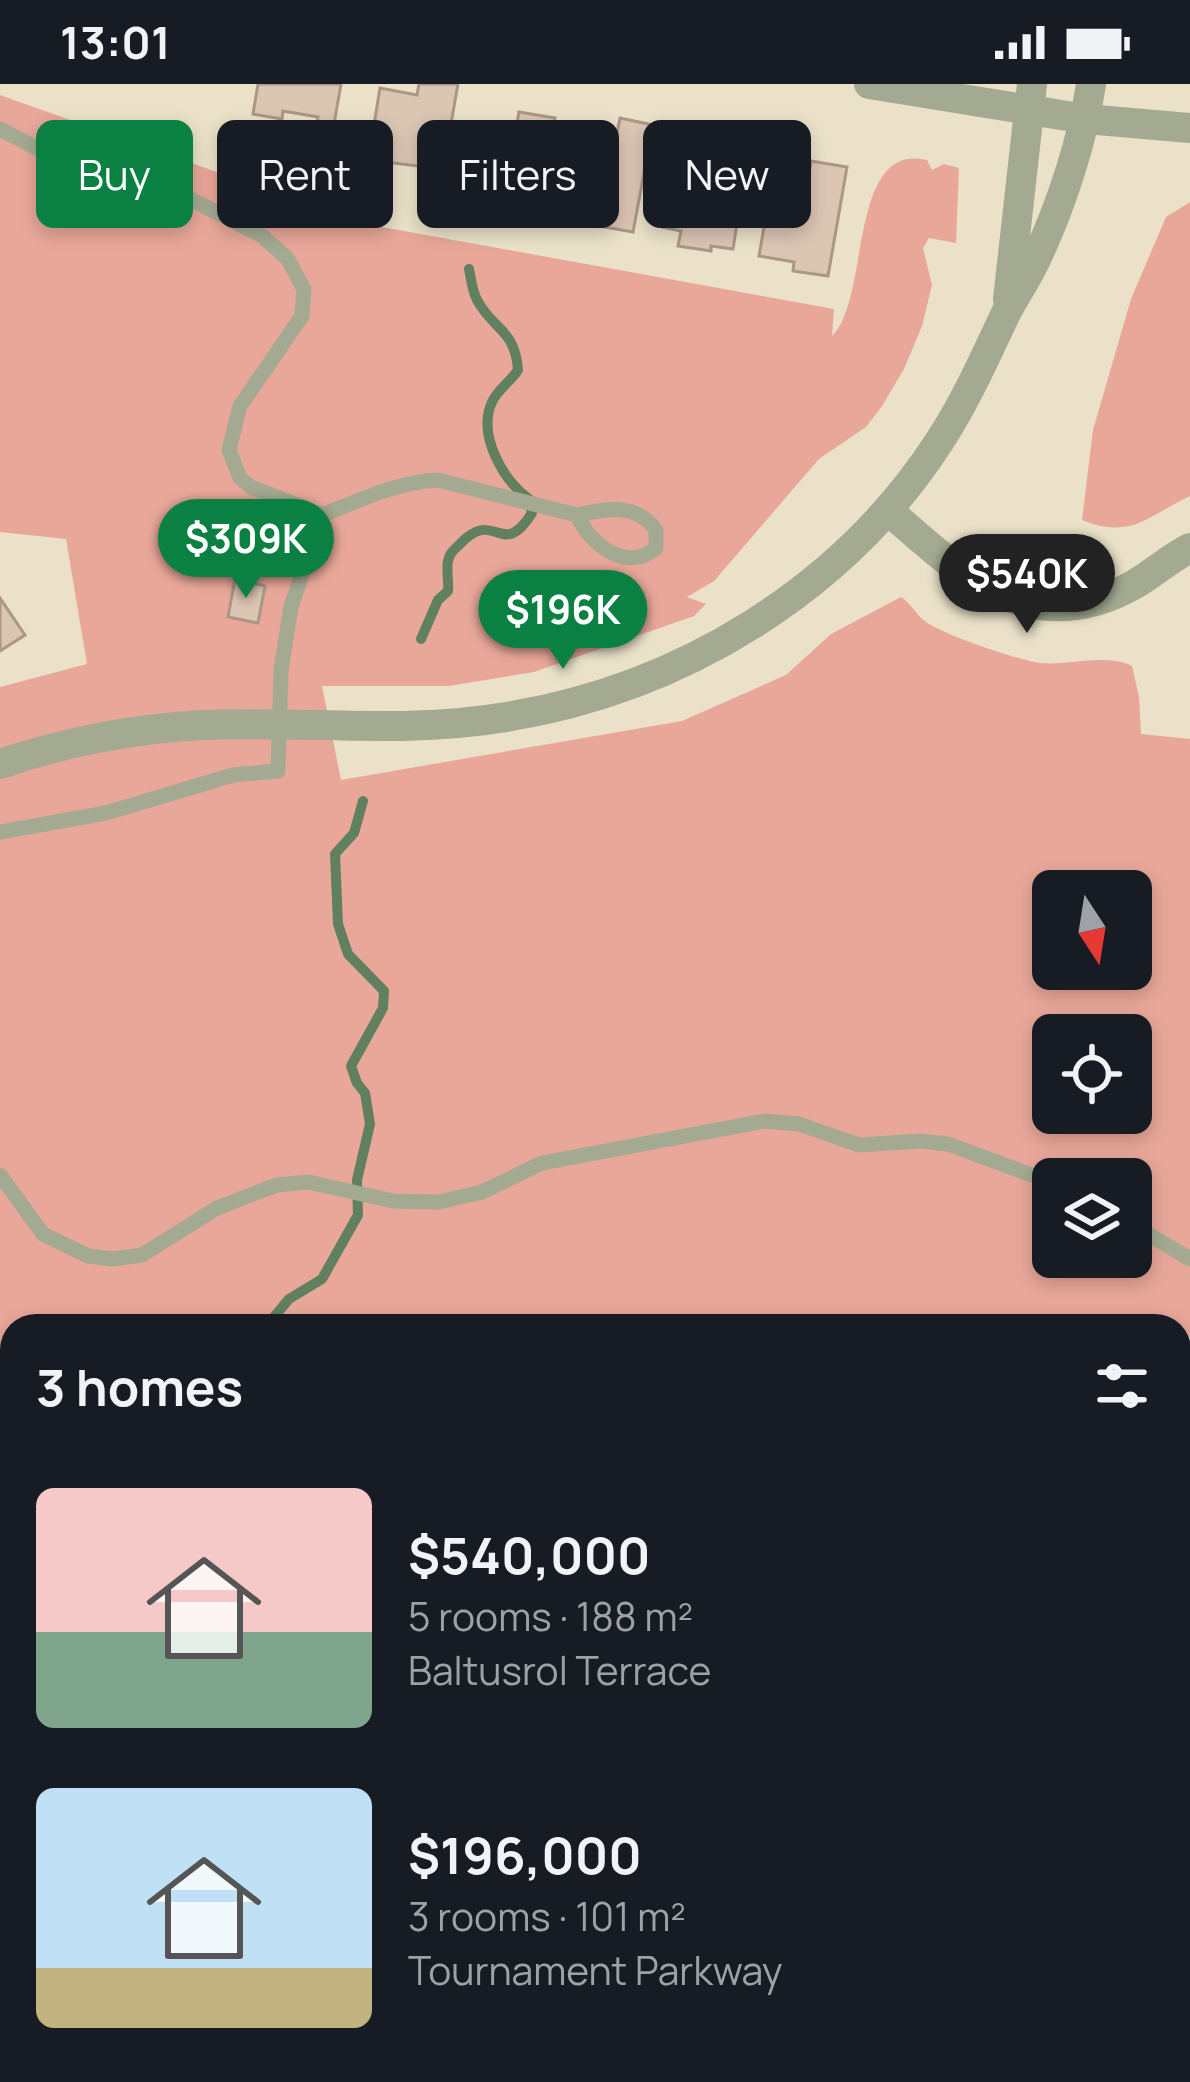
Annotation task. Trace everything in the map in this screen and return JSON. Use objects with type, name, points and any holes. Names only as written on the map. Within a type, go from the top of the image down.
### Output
[{"type":"street","points":[[869,84],[1030,97],[1086,119],[1190,128]]},
{"type":"street","points":[[0,764],[112,736],[204,725],[438,724],[504,718],[580,702],[724,643],[841,558],[888,510],[939,442],[975,383],[1038,256],[1086,119],[1091,84]]},
{"type":"street","points":[[1007,312],[1030,97]]},
{"type":"street","points":[[888,510],[956,571],[989,591],[1027,603],[1066,605],[1101,599],[1190,548]]},
{"type":"lane","points":[[0,129],[54,157],[146,176],[262,236],[287,258],[304,289],[302,316],[240,406],[229,450],[240,478],[251,487],[322,515],[371,494],[438,480],[570,513],[639,512],[656,530],[656,548],[638,558],[614,554],[590,539],[570,513]]},
{"type":"lane","points":[[0,832],[106,813],[233,775],[278,771],[281,670],[291,607],[322,515]]},
{"type":"lane","points":[[0,1175],[43,1234],[88,1256],[113,1259],[142,1255],[217,1208],[292,1182],[394,1201],[460,1198],[542,1162],[764,1120],[800,1124],[859,1145],[949,1144],[1032,1176]]},
{"type":"lane","points":[[1152,1236],[1190,1259]]},
{"type":"shaded area","points":[[0,95],[70,120],[36,120],[36,228],[193,228],[193,164],[217,172],[217,228],[388,228],[834,309],[832,336],[844,317],[872,198],[884,174],[902,161],[927,160],[932,170],[944,164],[959,168],[956,243],[929,238],[923,248],[932,285],[904,369],[866,427],[819,459],[714,581],[687,597],[706,604],[694,616],[534,672],[449,686],[322,686],[341,780],[682,721],[786,675],[831,634],[901,597],[935,627],[1015,657],[1040,663],[1110,660],[1132,666],[1141,734],[1190,739],[1190,1314],[0,1314],[0,687],[87,664],[66,539],[0,532]]},
{"type":"shaded area","points":[[1190,202],[1190,496],[1139,523],[1099,526],[1082,520],[1093,430],[1131,299],[1166,217]]},
{"type":"building","points":[[258,84],[341,84],[335,120],[283,111],[282,119],[253,114]]},
{"type":"building","points":[[419,84],[458,84],[452,120],[417,120],[417,166],[393,163],[393,120],[375,120],[380,88],[417,95]]},
{"type":"building","points":[[519,112],[555,118],[555,120],[518,120]]},
{"type":"building","points":[[620,118],[643,123],[643,178],[633,232],[610,228],[619,228]]},
{"type":"building","points":[[811,161],[847,167],[828,276],[793,271],[794,262],[759,256],[764,228],[811,228]]},
{"type":"building","points":[[667,228],[736,228],[733,249],[711,246],[711,251],[678,246],[681,231]]},
{"type":"building","points":[[235,579],[265,586],[258,623],[228,617]]},
{"type":"building","points":[[0,598],[25,635],[0,651]]},
{"type":"waterway","points":[[421,639],[438,600],[448,591],[447,564],[452,551],[482,530],[513,533],[532,513],[529,499],[495,456],[488,428],[492,402],[518,370],[516,356],[508,338],[477,300],[469,269]]},
{"type":"waterway","points":[[276,1314],[289,1299],[322,1279],[358,1215],[357,1180],[370,1124],[365,1093],[351,1066],[383,1008],[384,991],[348,954],[338,924],[335,854],[354,833],[363,801]]}]
